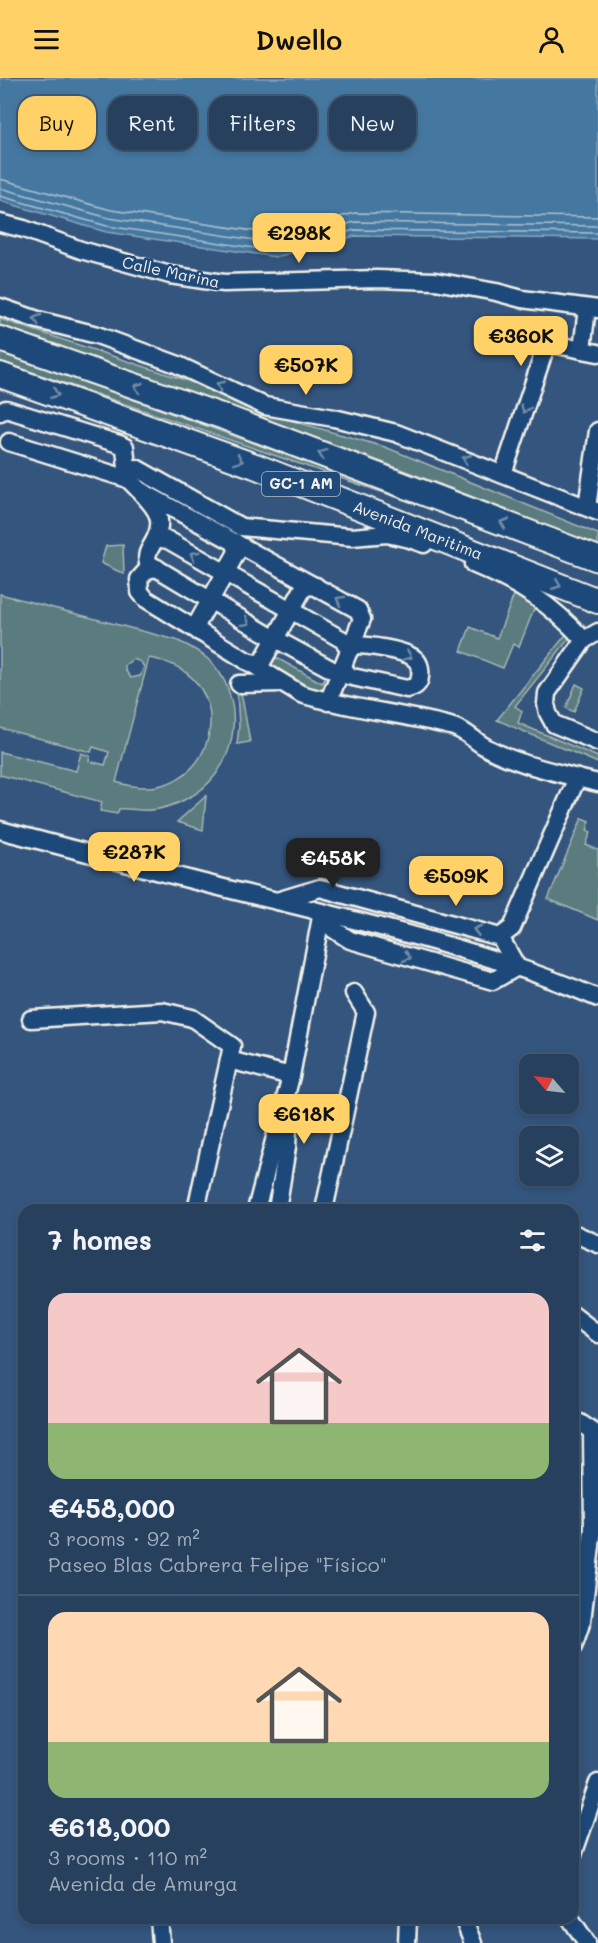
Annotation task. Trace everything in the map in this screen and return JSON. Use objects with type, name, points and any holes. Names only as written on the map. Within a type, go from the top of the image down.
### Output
[{"type":"highway","name":"GC-1 AM","points":[[0,339],[224,417],[598,559]]},
{"type":"highway","name":"Avenida Maritima","points":[[0,375],[295,482],[598,601]]},
{"type":"street","name":"Calle Marina","points":[[0,223],[24,229],[81,250],[170,275],[224,283],[377,279],[435,281],[522,299],[592,308]]},
{"type":"street","points":[[0,307],[38,320],[97,335],[166,361],[265,406],[334,418],[396,433],[593,510],[598,431]]},
{"type":"street","points":[[503,474],[547,343],[590,352],[592,308]]},
{"type":"street","points":[[0,412],[6,409],[125,447],[135,479],[156,510],[158,531],[168,540],[344,639],[351,648]]},
{"type":"street","points":[[9,442],[135,479],[241,527],[352,537],[387,534],[410,539],[507,578],[591,636],[548,693],[546,704],[554,724],[598,742]]},
{"type":"street","points":[[135,479],[179,511],[316,586],[362,614],[351,648],[340,671],[338,684],[328,702]]},
{"type":"street","points":[[295,482],[387,534]]},
{"type":"street","points":[[179,511],[175,512],[158,531],[147,554],[148,563],[275,638],[340,671],[407,689],[414,688],[418,684],[420,676],[417,661],[413,657],[364,646],[354,645],[351,648]]},
{"type":"street","points":[[200,632],[197,628],[198,622],[237,552],[236,542]]},
{"type":"street","points":[[481,568],[506,564]]},
{"type":"street","points":[[157,568],[143,573],[139,579],[140,592],[146,599],[301,694],[328,702],[450,726],[471,735],[487,748],[510,758],[598,783]]},
{"type":"street","points":[[246,661],[262,662],[304,587],[316,586]]},
{"type":"street","points":[[239,684],[283,683]]},
{"type":"street","points":[[517,967],[506,932],[577,778]]},
{"type":"street","points":[[0,830],[322,912],[517,967],[598,998]]},
{"type":"street","points":[[276,901],[320,888],[506,932]]},
{"type":"street","points":[[322,912],[357,898]]},
{"type":"street","points":[[322,912],[333,929],[350,940],[493,981],[517,967]]},
{"type":"street","points":[[257,1204],[291,1076],[322,912]]},
{"type":"street","points":[[315,956],[331,942],[350,940]]},
{"type":"street","points":[[325,1204],[366,1012],[354,993]]},
{"type":"street","points":[[32,1019],[162,1011],[192,1018],[231,1046],[197,1204]]},
{"type":"street","points":[[229,1060],[291,1076]]},
{"type":"street","points":[[279,1204],[287,1147],[291,1076]]},
{"type":"street","points":[[260,1191],[272,1185],[279,1204]]},
{"type":"street","points":[[579,1236],[598,1244]]},
{"type":"street","points":[[579,1320],[598,1334]]},
{"type":"street","points":[[579,1423],[592,1431],[593,1529],[579,1630]]},
{"type":"street","points":[[579,1838],[598,1783]]},
{"type":"street","points":[[159,1924],[161,1943]]},
{"type":"street","points":[[407,1943],[408,1924]]},
{"type":"street","points":[[465,1924],[472,1943]]},
{"type":"street","points":[[574,1924],[587,1943]]},
{"type":"green space","points":[[0,319],[194,383],[261,412],[385,447],[598,534],[598,545],[382,462],[0,325]]},
{"type":"green space","points":[[0,351],[352,479],[422,506],[0,361]]},
{"type":"green space","points":[[123,545],[124,574],[101,563],[106,546]]},
{"type":"green space","points":[[0,594],[176,640],[186,645],[210,661],[225,682],[231,700],[233,720],[226,758],[203,788],[186,799],[160,809],[119,809],[117,814],[100,811],[102,802],[0,775],[0,752],[76,771],[81,753],[90,756],[89,761],[105,765],[109,752],[93,747],[91,752],[0,728]],"holes":[[[149,658],[181,669],[201,689],[209,713],[208,738],[197,761],[177,779],[150,787],[116,782]],[[133,659],[141,662],[144,667],[140,676],[131,678],[125,670],[125,665]]]},
{"type":"green space","points":[[514,595],[536,604],[519,647],[513,644],[503,668],[461,651],[470,627],[497,638]]},
{"type":"green space","points":[[568,632],[572,635],[515,706],[522,711],[518,723],[598,757],[598,763],[497,720]]},
{"type":"green space","points":[[273,656],[322,683],[327,676],[328,683],[321,690],[301,685],[269,665]]},
{"type":"green space","points":[[576,684],[584,688],[574,712],[566,708]]},
{"type":"green space","points":[[237,692],[241,692],[250,742],[237,744],[239,726]]},
{"type":"green space","points":[[206,796],[203,830],[177,822]]},
{"type":"green space","points":[[582,818],[590,821],[587,830],[591,832],[586,845],[598,850],[598,920],[548,899]]},
{"type":"water","points":[[0,78],[598,78],[598,239],[355,236],[276,257],[106,232],[0,201]]}]
